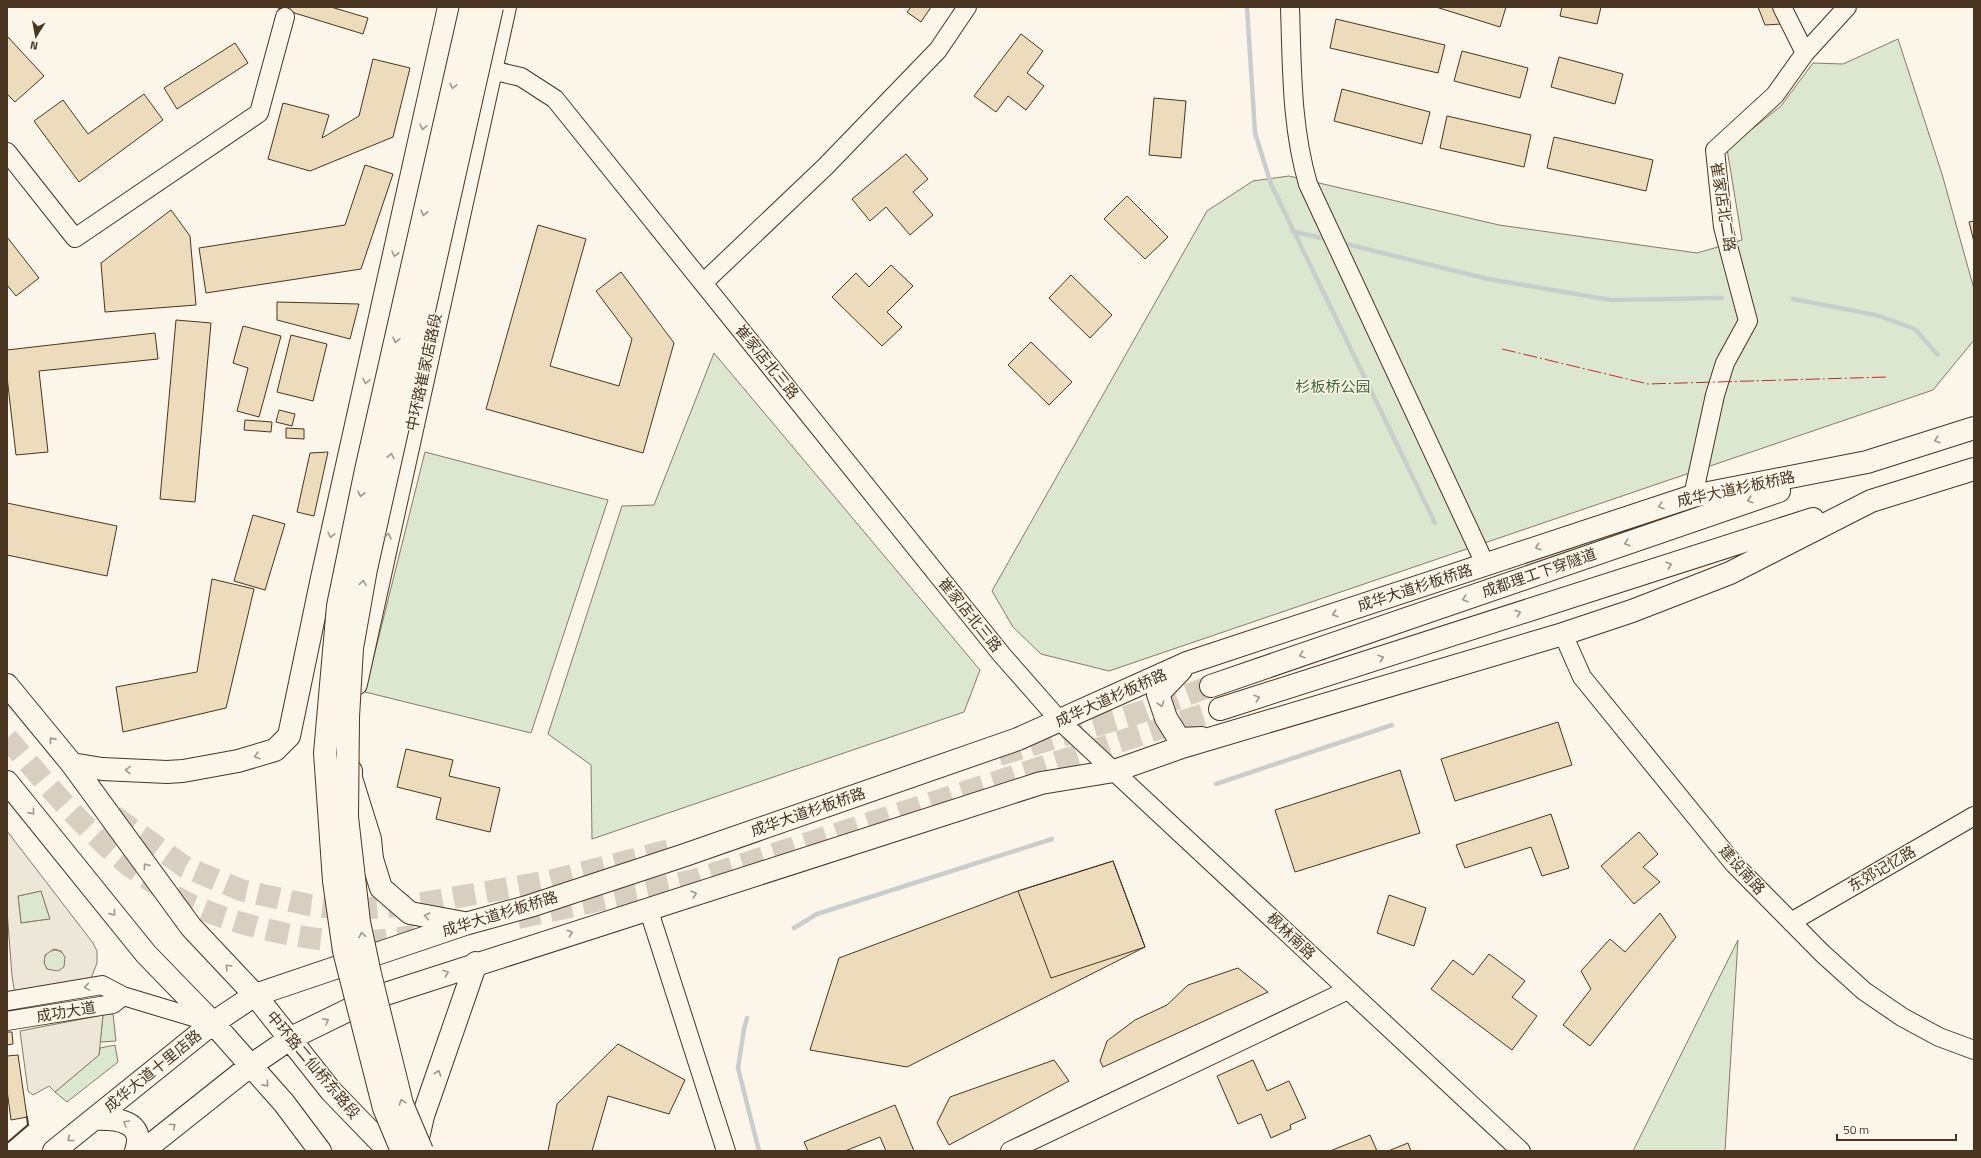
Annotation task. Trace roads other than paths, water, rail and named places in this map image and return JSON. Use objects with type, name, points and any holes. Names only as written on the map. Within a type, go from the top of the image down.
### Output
[{"type":"main road","points":[[72,764],[102,769],[167,772],[183,771],[238,761],[275,750],[289,736],[322,578],[450,7]]},
{"type":"main road","points":[[402,1151],[384,1108],[344,951],[334,881],[325,753],[338,606],[366,470],[471,7]]},
{"type":"main road","points":[[422,1151],[402,1104],[370,974],[360,922],[347,817],[348,717],[352,648],[366,569],[492,7]]},
{"type":"main road","name":"中环路崔家店路段","points":[[465,924],[410,913],[381,888],[372,860],[370,839],[351,778],[349,739],[352,702],[490,69],[505,7]]},
{"type":"main road","name":"成华大道杉板桥路","points":[[255,995],[465,924],[530,906],[682,856],[1018,738],[1060,721],[1187,663],[1693,496],[1867,462],[1974,428]]},
{"type":"main road","name":"成都理工下穿隧道","points":[[1211,686],[1735,505],[1867,462]]},
{"type":"main road","points":[[143,1151],[250,1066],[291,1038],[373,998],[648,908],[1041,783],[1114,770],[1214,738],[1563,634],[1632,611],[1730,573],[1871,501],[1974,469]]},
{"type":"main road","name":"成都理工下穿隧道","points":[[1220,710],[1871,501]]},
{"type":"main road","points":[[1187,663],[1158,694],[1166,718],[1179,739],[1214,738]]},
{"type":"main road","name":"中环路二仙桥东路段","points":[[7,685],[72,764],[191,927],[255,995],[291,1038],[331,1091],[389,1151]]},
{"type":"main road","points":[[7,782],[146,954],[214,1023],[250,1066],[284,1103],[320,1151]]},
{"type":"main road","points":[[415,1151],[423,1116],[476,964]]},
{"type":"main road","name":"成华大道十里店路","points":[[54,1151],[214,1023],[255,995]]},
{"type":"main road","points":[[94,1119],[117,1119],[125,1121],[138,1135],[139,1143],[136,1151]]},
{"type":"street","points":[[703,283],[825,167],[938,50],[967,7]]},
{"type":"street","points":[[1290,7],[1295,127],[1300,156],[1308,184],[1480,553],[1484,565]]},
{"type":"street","points":[[1782,7],[1805,53]]},
{"type":"street","name":"崔家店北二路","points":[[1693,496],[1715,395],[1725,362],[1748,321],[1723,227],[1715,150],[1775,95],[1805,53],[1847,7]]},
{"type":"street","points":[[7,152],[75,238],[259,113],[285,17]]},
{"type":"street","name":"崔家店北三路","points":[[438,62],[490,69],[521,77],[555,99],[997,649],[1060,721]]},
{"type":"street","name":"建设南路","points":[[1563,634],[1582,677],[1734,864],[1791,922],[1823,954],[1864,991],[1902,1017],[1939,1037],[1974,1050]]},
{"type":"street","name":"枫林南路","points":[[1060,721],[1521,1151]]},
{"type":"street","name":"东郊记忆路","points":[[1791,922],[1974,816]]},
{"type":"street","points":[[648,908],[726,1151]]},
{"type":"street","name":"成功大道","points":[[7,1000],[102,985],[123,996],[214,1023]]},
{"type":"street","points":[[1010,1151],[1348,990]]},
{"type":"street","name":"成功大道","points":[[7,1021],[113,1004],[123,996]]},
{"type":"waterway","points":[[1247,7],[1255,133],[1271,184],[1435,523]]},
{"type":"waterway","points":[[1292,231],[1329,240]]},
{"type":"waterway","points":[[1342,243],[1488,279],[1611,300],[1722,298]]},
{"type":"waterway","points":[[1793,299],[1876,315],[1915,329],[1938,355]]},
{"type":"waterway","points":[[1216,784],[1392,725]]},
{"type":"waterway","points":[[794,928],[817,914],[1052,839]]},
{"type":"waterway","points":[[747,1018],[738,1068],[759,1151]]},
{"type":"tunnel","points":[[999,755],[1144,711],[1211,686]]},
{"type":"tunnel","points":[[518,918],[694,880],[1220,709]]},
{"type":"tunnel","points":[[7,738],[66,806],[114,853],[157,886],[191,905],[255,927],[301,936],[342,941],[379,940],[415,936]]},
{"type":"tunnel","points":[[114,816],[185,867],[241,890],[309,905],[332,908],[357,909],[411,905],[549,881],[678,848]]},
{"type":"park label","name":"杉板桥公园","points":[[1333,387]]}]
